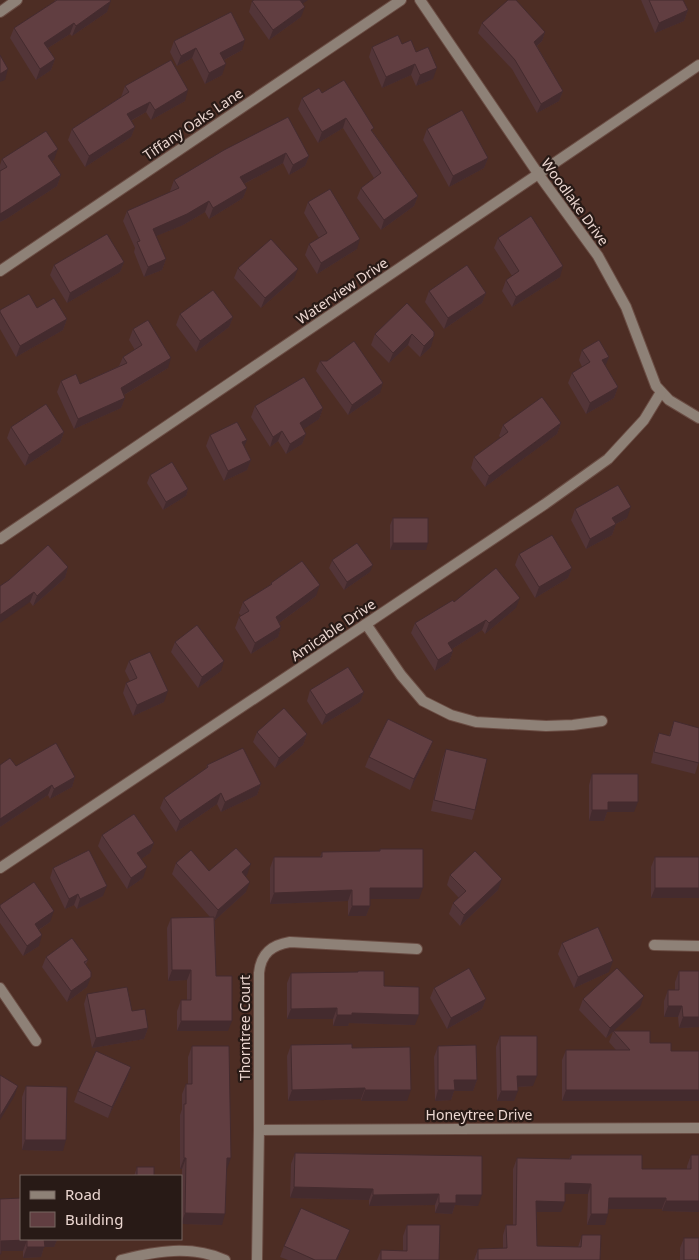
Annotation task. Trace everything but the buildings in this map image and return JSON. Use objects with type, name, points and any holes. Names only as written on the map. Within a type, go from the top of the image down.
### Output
[{"type":"street","points":[[0,12],[17,0]]},
{"type":"street","name":"Tiffany Oaks Lane","points":[[0,271],[401,0]]},
{"type":"street","name":"Woodlake Drive","points":[[420,0],[539,175],[598,256],[626,307],[656,386],[669,400],[699,418]]},
{"type":"street","name":"Waterview Drive","points":[[0,539],[699,65]]},
{"type":"street","name":"Amicable Drive","points":[[0,868],[545,504],[608,459],[644,420],[662,392]]},
{"type":"street","points":[[366,624],[401,675],[423,701],[451,714],[476,722],[546,726],[602,721]]},
{"type":"street","name":"Thorntree Court","points":[[257,1260],[259,973],[261,960],[265,953],[275,945],[290,942],[417,949]]},
{"type":"street","points":[[654,945],[699,946]]},
{"type":"street","points":[[0,988],[36,1041]]},
{"type":"street","name":"Honeytree Drive","points":[[259,1130],[699,1128]]},
{"type":"street","points":[[121,1260],[162,1251],[177,1250],[200,1252],[225,1260]]}]
